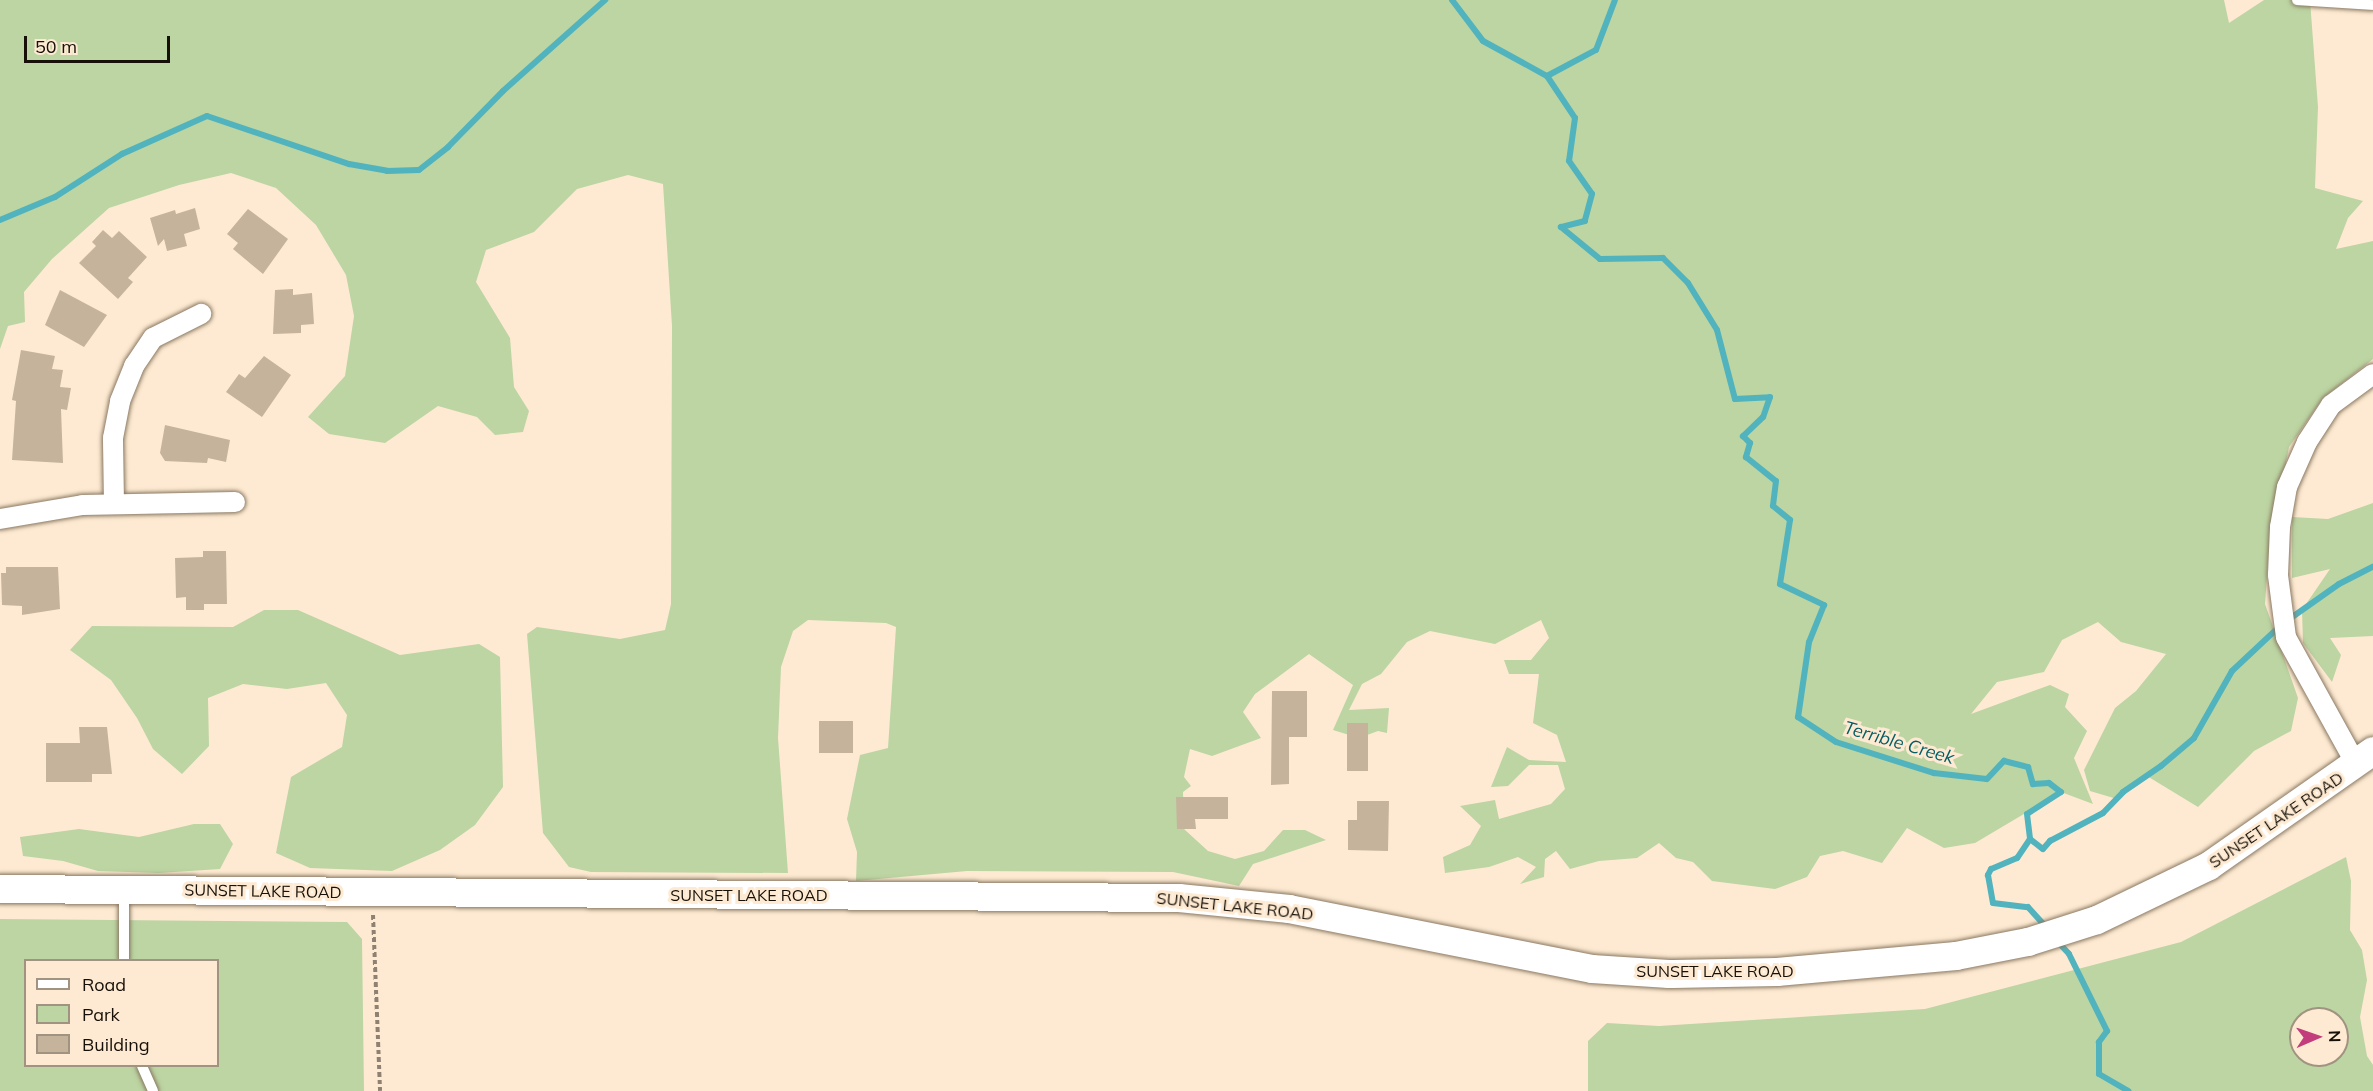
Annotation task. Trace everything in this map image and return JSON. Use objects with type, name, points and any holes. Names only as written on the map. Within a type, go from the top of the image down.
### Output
[{"type":"main road","name":"SUNSET LAKE ROAD","points":[[0,889],[1198,899],[1327,916],[1542,961],[1669,974],[1800,971],[1956,956],[2028,942],[2097,920],[2152,896],[2241,846],[2364,757]]},
{"type":"street","points":[[114,504],[113,438],[120,400],[134,366],[153,338],[201,314]]},
{"type":"street","points":[[2364,757],[2286,637],[2278,575],[2280,527],[2287,487],[2307,442],[2331,405],[2373,374]]},
{"type":"street","points":[[0,519],[58,507],[235,502]]},
{"type":"lane","points":[[2297,0],[2373,5]]},
{"type":"lane","points":[[124,890],[124,959]]},
{"type":"lane","points":[[143,1067],[153,1091]]},
{"type":"path","points":[[372,893],[380,1091]]},
{"type":"green space","points":[[0,0],[2224,0],[2229,23],[2264,0],[2310,0],[2318,107],[2315,188],[2363,201],[2348,218],[2336,249],[2373,241],[2373,359],[2323,398],[2289,447],[2269,548],[2265,604],[2298,698],[2291,731],[2254,751],[2198,807],[2147,776],[2117,799],[2090,791],[2084,770],[2115,708],[2136,691],[2166,654],[2121,642],[2098,622],[2062,640],[2044,672],[1997,682],[1971,714],[2050,685],[2069,694],[2065,707],[2087,731],[2074,758],[2093,804],[2061,792],[1975,843],[1944,848],[1907,828],[1882,863],[1843,851],[1820,856],[1807,877],[1775,889],[1712,881],[1693,862],[1676,858],[1659,843],[1637,858],[1599,861],[1570,869],[1556,851],[1545,859],[1544,877],[1520,884],[1536,867],[1518,857],[1489,867],[1445,873],[1443,857],[1470,845],[1481,826],[1460,806],[1495,800],[1499,819],[1551,804],[1565,789],[1558,765],[1529,765],[1508,786],[1491,787],[1507,747],[1529,760],[1566,762],[1557,735],[1533,723],[1539,674],[1509,674],[1504,660],[1531,660],[1549,638],[1541,620],[1495,644],[1430,631],[1407,642],[1381,674],[1362,684],[1349,710],[1389,708],[1387,733],[1378,731],[1359,738],[1333,730],[1353,685],[1309,654],[1255,694],[1243,712],[1261,738],[1212,756],[1190,749],[1184,777],[1191,786],[1183,792],[1184,829],[1208,851],[1235,859],[1264,851],[1283,830],[1305,830],[1326,840],[1253,864],[1239,886],[1173,872],[967,871],[856,881],[857,852],[847,819],[860,755],[888,748],[896,627],[886,623],[808,620],[793,631],[781,667],[778,738],[788,873],[591,872],[569,867],[543,833],[527,634],[537,627],[620,639],[665,630],[671,604],[672,326],[663,184],[628,175],[577,189],[534,232],[486,250],[476,282],[510,338],[514,387],[529,411],[523,432],[495,435],[477,417],[438,406],[385,443],[329,434],[308,417],[345,376],[354,316],[346,275],[316,225],[276,188],[231,173],[179,185],[109,208],[52,259],[24,292],[25,322],[8,326],[0,349]]},
{"type":"green space","points":[[2373,503],[2373,636],[2330,638],[2341,655],[2332,682],[2303,643],[2302,610],[2330,569],[2292,578],[2292,517],[2328,519]]},
{"type":"green space","points":[[264,610],[298,610],[400,655],[479,644],[500,657],[503,787],[475,825],[440,850],[392,871],[310,868],[276,853],[291,777],[342,747],[347,715],[326,683],[287,689],[243,684],[208,698],[209,746],[182,774],[153,749],[137,718],[111,680],[70,650],[92,626],[233,627]]},
{"type":"green space","points":[[194,824],[220,824],[233,844],[220,869],[159,873],[98,871],[63,861],[23,856],[20,837],[79,829],[139,837]]},
{"type":"green space","points":[[2346,857],[2351,881],[2350,930],[2362,950],[2367,980],[2360,1017],[2367,1056],[2373,1065],[2373,1091],[1588,1091],[1588,1041],[1607,1023],[1659,1026],[1925,1009],[2181,942]]},
{"type":"green space","points":[[0,919],[347,922],[362,939],[364,1091],[0,1091]]},
{"type":"building","points":[[195,208],[200,229],[184,234],[187,246],[167,251],[164,239],[158,246],[150,218],[175,210],[176,214]]},
{"type":"building","points":[[248,209],[288,239],[263,274],[233,249],[238,243],[227,234]]},
{"type":"building","points":[[103,230],[112,238],[119,231],[147,257],[128,278],[133,282],[118,299],[79,263],[96,246],[92,242]]},
{"type":"building","points":[[293,289],[293,295],[312,293],[314,324],[301,325],[301,333],[273,334],[275,290]]},
{"type":"building","points":[[60,290],[107,315],[84,347],[45,325]]},
{"type":"building","points":[[21,350],[55,356],[52,369],[63,370],[60,387],[71,388],[67,410],[61,409],[63,463],[12,460],[16,401],[12,400]]},
{"type":"building","points":[[264,356],[291,375],[262,417],[226,392],[239,374],[245,378]]},
{"type":"building","points":[[165,425],[230,440],[226,462],[208,458],[207,463],[165,461],[160,453]]},
{"type":"building","points":[[203,551],[226,551],[227,604],[204,604],[204,610],[186,610],[186,597],[176,598],[175,558],[203,557]]},
{"type":"building","points":[[6,567],[58,567],[60,609],[22,615],[22,606],[2,605],[1,573],[6,573]]},
{"type":"building","points":[[1272,691],[1307,691],[1307,737],[1289,737],[1289,784],[1271,785]]},
{"type":"building","points":[[819,721],[853,721],[853,753],[819,753]]},
{"type":"building","points":[[1347,723],[1368,723],[1368,771],[1347,771]]},
{"type":"building","points":[[79,727],[107,727],[112,774],[92,774],[92,782],[46,782],[46,743],[80,743]]},
{"type":"building","points":[[1176,797],[1228,797],[1228,819],[1195,819],[1196,829],[1177,829]]},
{"type":"building","points":[[1357,801],[1389,801],[1388,851],[1348,850],[1348,820],[1357,820]]},
{"type":"waterway","points":[[0,220],[55,197],[122,154],[207,116],[349,164],[387,171],[419,170],[448,147],[503,91],[605,0]]},
{"type":"waterway","name":"Terrible Creek","points":[[1452,0],[1483,41],[1547,76],[1575,118],[1569,161],[1592,194],[1585,221],[1561,227],[1600,259],[1663,258],[1688,283],[1717,330],[1735,399],[1770,397],[1763,417],[1743,436],[1750,443],[1746,457],[1776,481],[1773,506],[1790,520],[1780,584],[1824,605],[1809,642],[1798,717],[1836,742],[1934,773],[1987,779],[2004,761],[2028,767],[2033,784],[2049,783],[2061,792],[2027,814],[2030,839],[2017,858],[1991,869],[1988,875],[1993,903],[2028,907],[2046,927]]},
{"type":"waterway","points":[[1547,76],[1596,50],[1615,0]]},
{"type":"waterway","points":[[2288,620],[2339,584],[2373,567]]},
{"type":"waterway","points":[[2030,839],[2043,849],[2050,841],[2103,813],[2123,792],[2161,766],[2194,738],[2232,671],[2280,626]]},
{"type":"waterway","name":"Terrible Creek","points":[[2058,942],[2069,954],[2107,1031],[2099,1042],[2099,1074],[2128,1091]]}]
